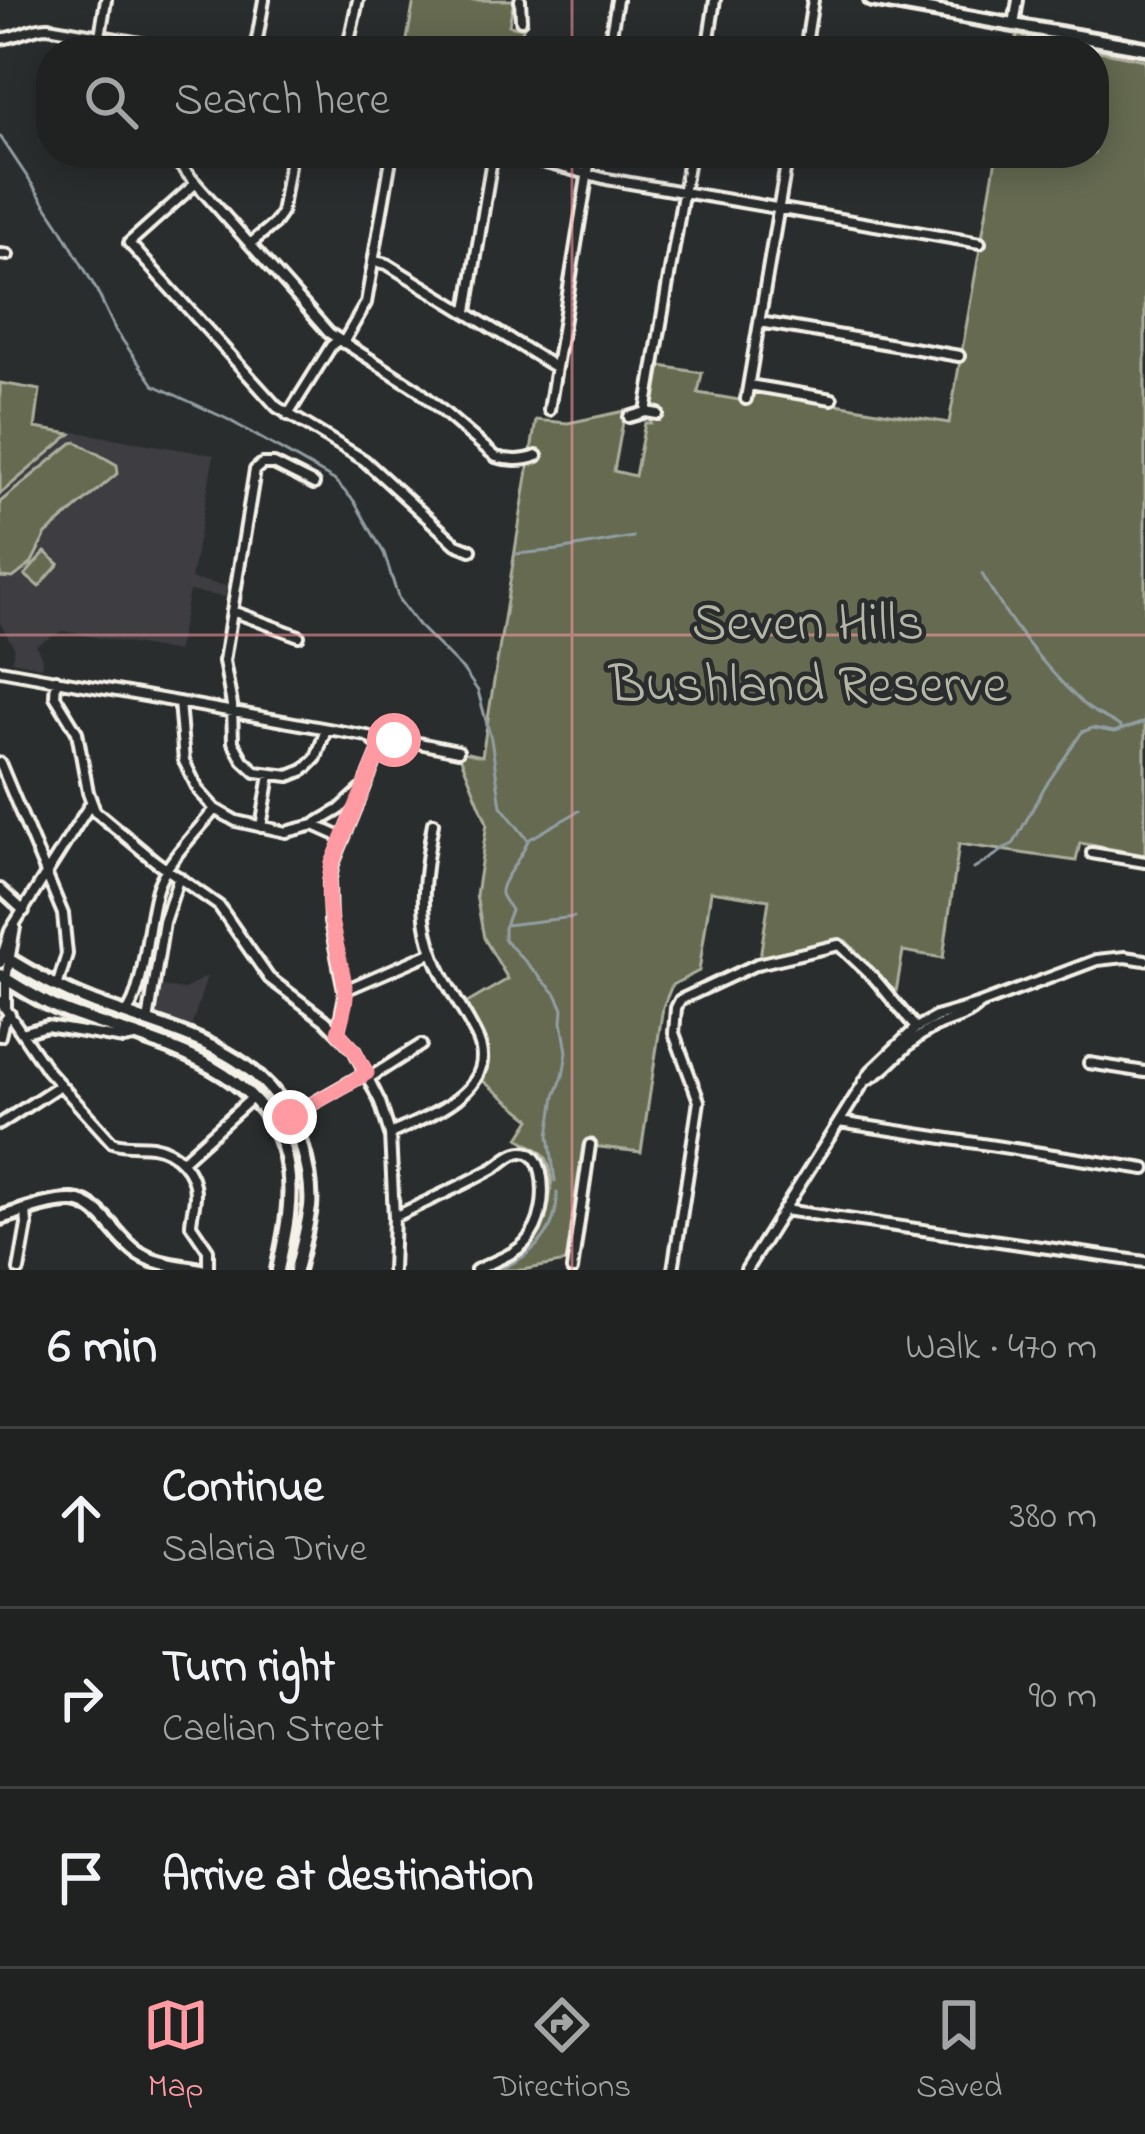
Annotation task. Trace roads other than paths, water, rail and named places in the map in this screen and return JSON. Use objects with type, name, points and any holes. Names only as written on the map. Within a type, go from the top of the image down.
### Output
[{"type":"main road","points":[[871,0],[1076,36]]},
{"type":"main road","points":[[1109,42],[1145,48]]},
{"type":"main road","points":[[3,958],[57,987],[226,1052],[259,1076],[290,1117],[304,1153],[310,1193],[296,1270]]},
{"type":"main road","points":[[3,977],[53,1006],[207,1064],[252,1098],[278,1135],[288,1170],[289,1213],[278,1270]]},
{"type":"main road","points":[[0,1218],[62,1202],[82,1202],[141,1256],[205,1270]]},
{"type":"street","points":[[0,38],[48,27],[100,36],[106,0]]},
{"type":"street","points":[[258,36],[264,0]]},
{"type":"street","points":[[350,36],[358,0]]},
{"type":"street","points":[[520,0],[521,20]]},
{"type":"street","points":[[611,36],[617,0]]},
{"type":"street","points":[[710,36],[716,0]]},
{"type":"street","points":[[807,36],[813,0]]},
{"type":"street","points":[[1013,25],[1018,0]]},
{"type":"street","points":[[182,168],[340,341],[417,388],[496,457],[529,460],[537,456]]},
{"type":"street","points":[[250,244],[281,214],[289,168]]},
{"type":"street","points":[[288,415],[331,346],[364,309],[390,168]]},
{"type":"street","points":[[466,312],[490,168]]},
{"type":"street","points":[[564,168],[980,242]]},
{"type":"street","points":[[549,410],[588,168]]},
{"type":"street","points":[[646,412],[687,168]]},
{"type":"street","points":[[746,399],[785,168]]},
{"type":"street","points":[[196,183],[129,243],[271,401],[364,460],[456,544],[471,550]]},
{"type":"street","points":[[374,261],[388,264],[555,367]]},
{"type":"street","points":[[760,322],[959,356]]},
{"type":"street","points":[[749,385],[832,399]]},
{"type":"street","points":[[629,417],[658,414]]},
{"type":"street","points":[[314,484],[274,464],[257,466],[224,661],[233,742],[256,772],[289,776],[304,770],[322,746],[326,729]]},
{"type":"street","points":[[232,611],[299,636]]},
{"type":"street","points":[[0,670],[367,736],[379,745]]},
{"type":"street","points":[[56,679],[55,697],[76,732],[92,803],[102,817],[211,899],[269,978],[354,1050],[390,1134],[392,1270]]},
{"type":"street","points":[[179,702],[184,761],[199,791],[215,809],[236,821],[291,832],[339,810],[365,786]]},
{"type":"street","points":[[379,745],[400,739],[458,751]]},
{"type":"street","points":[[338,1032],[346,1001],[330,922],[328,883],[379,745]]},
{"type":"street","points":[[1,768],[63,914],[68,942],[57,987]]},
{"type":"street","points":[[261,826],[270,776]]},
{"type":"street","points":[[0,1036],[3,958],[10,931],[92,803]]},
{"type":"street","points":[[125,1014],[135,1004],[158,885],[215,809]]},
{"type":"street","points":[[390,1134],[455,1101],[480,1069],[481,1045],[433,952],[425,919],[423,886],[433,823]]},
{"type":"street","points":[[314,825],[343,838]]},
{"type":"street","points":[[1092,853],[1145,862]]},
{"type":"street","points":[[148,1022],[164,922],[179,877]]},
{"type":"street","points":[[0,889],[24,911]]},
{"type":"street","points":[[673,1270],[699,1101],[674,1033],[676,1008],[685,996],[737,972],[839,944],[916,1028]]},
{"type":"street","points":[[345,989],[433,952]]},
{"type":"street","points":[[746,1270],[864,1081],[916,1028],[1097,960],[1125,956],[1145,960]]},
{"type":"street","points":[[864,1081],[875,1077],[921,1035],[980,1004]]},
{"type":"street","points":[[4,1008],[60,1085],[115,1144],[157,1147],[182,1161],[195,1192],[191,1226],[209,1253],[205,1270]]},
{"type":"street","points":[[22,1033],[40,1026],[124,1039],[135,1036]]},
{"type":"street","points":[[32,1049],[40,1026]]},
{"type":"street","points":[[290,1117],[421,1045]]},
{"type":"street","points":[[1089,1063],[1145,1072]]},
{"type":"street","points":[[0,1124],[60,1085]]},
{"type":"street","points":[[182,1161],[252,1098]]},
{"type":"street","points":[[839,1122],[1145,1169]]},
{"type":"street","points":[[572,1270],[590,1145]]},
{"type":"street","points":[[394,1217],[520,1151],[534,1156],[543,1190],[537,1225],[515,1251],[476,1270]]},
{"type":"street","points":[[784,1210],[1145,1262]]},
{"type":"street","points":[[19,1270],[26,1211]]},
{"type":"waterway","points":[[0,136],[59,225],[116,331],[154,385],[227,419],[334,480],[354,501],[384,553],[399,600],[478,691],[501,806],[528,840],[501,889],[511,910],[504,939],[556,994],[563,1009],[567,1052],[549,1135],[555,1181]]},
{"type":"waterway","points":[[516,554],[633,537]]},
{"type":"waterway","points":[[982,574],[1015,627],[1053,673],[1087,707],[1123,729]]},
{"type":"waterway","points":[[974,869],[1014,843],[1082,732],[1093,728],[1114,732],[1145,722]]},
{"type":"waterway","points":[[528,840],[579,811]]},
{"type":"waterway","points":[[505,925],[574,917]]},
{"type":"waterway","points":[[498,1270],[541,1241],[553,1220],[557,1193]]},
{"type":"park label","name":"Seven Hills Bushland Reserve","points":[[808,651]]}]
